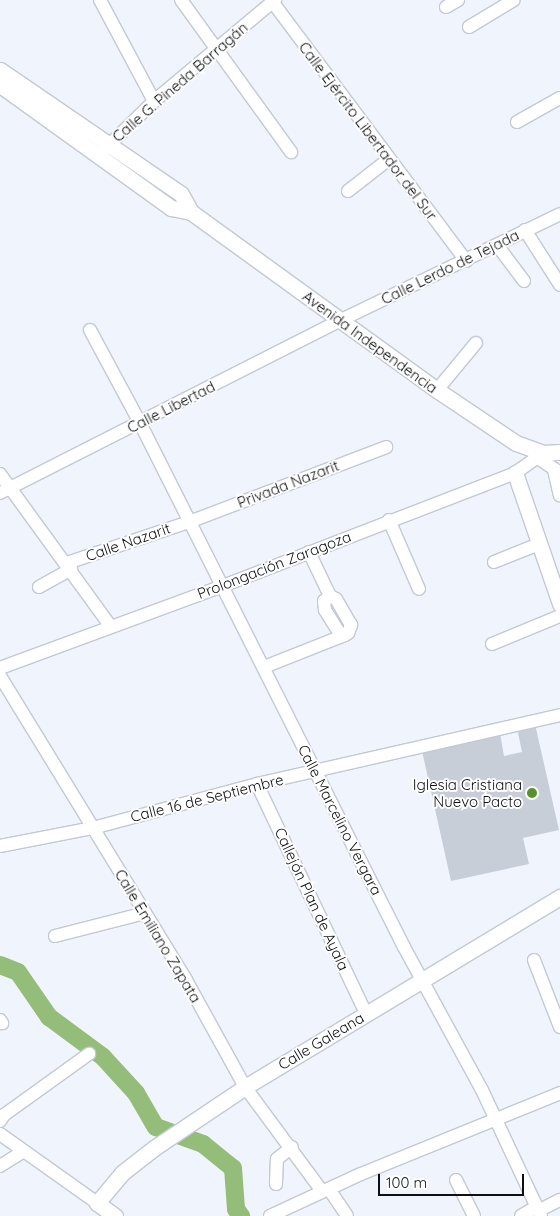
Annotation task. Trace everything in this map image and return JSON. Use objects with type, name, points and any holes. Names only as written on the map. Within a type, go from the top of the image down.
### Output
[{"type":"main road","name":"Avenida Independencia","points":[[0,70],[99,156],[171,208],[191,212],[437,390],[516,443],[550,454]]},
{"type":"main road","name":"Avenida Independencia","points":[[0,86],[33,99],[109,144],[181,194],[191,212]]},
{"type":"main road","points":[[515,473],[560,604]]},
{"type":"main road","name":"Calle Galeana","points":[[97,1203],[122,1173],[154,1148],[245,1087],[560,897]]},
{"type":"main road","points":[[97,1203],[115,1216]]},
{"type":"street","points":[[100,0],[154,101]]},
{"type":"street","points":[[181,0],[291,152]]},
{"type":"street","points":[[446,7],[458,0]]},
{"type":"street","points":[[469,27],[514,0]]},
{"type":"street","name":"Calle G. Pineda Barragán","points":[[99,156],[154,101],[273,1]]},
{"type":"street","name":"Calle Ejército Libertador del Sur","points":[[273,1],[466,261]]},
{"type":"street","points":[[517,122],[560,98]]},
{"type":"street","points":[[348,191],[389,159]]},
{"type":"street","name":"Calle Lerdo de Tejada","points":[[341,320],[560,214]]},
{"type":"street","points":[[525,230],[560,285]]},
{"type":"street","points":[[497,245],[524,282]]},
{"type":"street","name":"Calle Libertad","points":[[5,490],[341,320]]},
{"type":"street","name":"Calle Marcelino Vergara","points":[[90,330],[140,423],[220,587],[264,667],[315,772],[422,980],[495,1117],[539,1211]]},
{"type":"street","points":[[437,390],[476,343]]},
{"type":"street","name":"Privada Nazarit","points":[[188,522],[386,447]]},
{"type":"street","name":"Avenida Independencia","points":[[550,454],[557,471]]},
{"type":"street","name":"Prolongación Zaragoza","points":[[0,668],[220,587],[389,520],[515,473],[550,454]]},
{"type":"street","points":[[557,471],[560,495]]},
{"type":"street","points":[[0,474],[5,490],[69,566],[111,627]]},
{"type":"street","points":[[389,520],[419,588]]},
{"type":"street","name":"Calle Nazarit","points":[[39,587],[69,566],[188,522]]},
{"type":"street","points":[[494,562],[539,544]]},
{"type":"street","points":[[264,667],[343,636],[325,610],[328,597],[309,552]]},
{"type":"street","points":[[492,644],[560,616]]},
{"type":"street","name":"Calle Emiliano Zapata","points":[[0,676],[145,913],[245,1087],[347,1216]]},
{"type":"street","name":"Calle 16 de Septiembre","points":[[0,846],[93,828],[257,784],[560,715]]},
{"type":"street","name":"Callejón Plan de Ayala","points":[[257,784],[366,1014]]},
{"type":"street","points":[[55,936],[145,913]]},
{"type":"street","points":[[534,960],[560,1027]]},
{"type":"street","points":[[0,1121],[4,1115],[89,1054]]},
{"type":"street","points":[[270,1216],[495,1117],[560,1093]]},
{"type":"street","points":[[0,1135],[97,1203]]},
{"type":"street","points":[[276,1184],[278,1159],[292,1147]]},
{"type":"street","points":[[2,1161],[24,1152]]},
{"type":"street","points":[[456,1180],[474,1216]]},
{"type":"street","points":[[521,1216],[539,1211],[560,1200]]},
{"type":"building","points":[[535,724],[559,830],[523,838],[529,864],[451,881],[422,751],[500,733],[504,756],[522,752],[517,728]]},
{"type":"waterway","points":[[0,965],[18,972],[49,1017],[103,1057],[136,1093],[156,1127],[203,1144],[233,1168],[236,1209],[241,1216]]},
{"type":"place","name":"Iglesia Cristiana Nuevo Pacto","points":[[532,793]]}]
